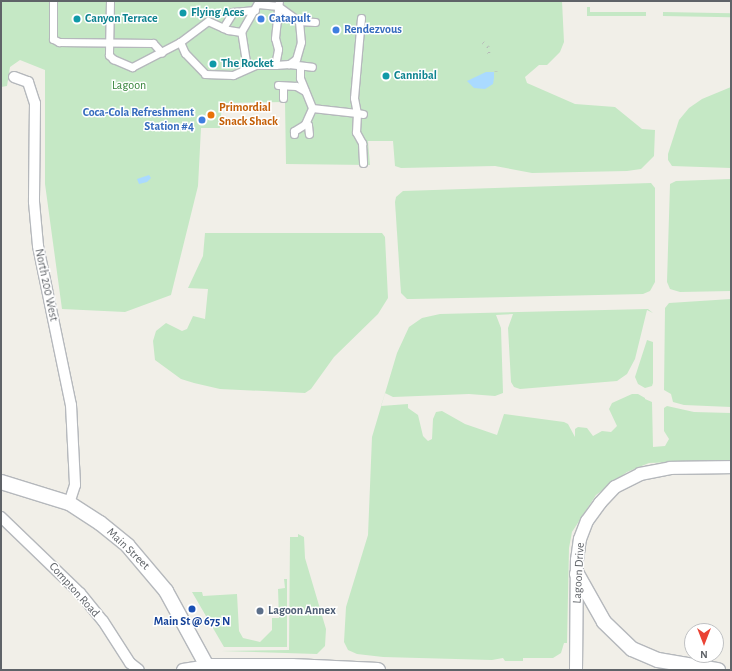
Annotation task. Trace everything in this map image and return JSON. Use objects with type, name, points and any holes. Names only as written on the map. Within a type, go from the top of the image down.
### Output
[{"type":"main road","name":"Main Street","points":[[1,482],[69,503],[100,523],[128,546],[166,591],[208,668]]},
{"type":"main road","points":[[577,574],[604,622],[632,649],[658,660],[718,670]]},
{"type":"main road","points":[[208,668],[292,666],[378,670]]},
{"type":"street","points":[[54,1],[53,39],[59,42],[153,43],[162,52]]},
{"type":"street","points":[[110,1],[109,56],[132,67],[169,48],[208,21],[223,28],[241,32]]},
{"type":"street","points":[[276,67],[278,4]]},
{"type":"street","points":[[223,28],[233,12],[257,5],[278,4],[300,21],[315,22]]},
{"type":"street","points":[[257,5],[241,32],[250,67],[257,72]]},
{"type":"street","points":[[277,23],[291,14]]},
{"type":"street","points":[[361,18],[354,98],[360,114],[356,132],[362,143],[363,163]]},
{"type":"street","points":[[169,48],[185,53],[205,74],[233,75],[250,67],[276,67],[288,64],[296,59],[301,42],[300,21]]},
{"type":"street","points":[[182,38],[185,53]]},
{"type":"street","points":[[358,51],[366,51]]},
{"type":"street","points":[[288,64],[300,71],[312,69]]},
{"type":"street","points":[[294,134],[294,131],[305,124],[312,108],[305,91],[300,71]]},
{"type":"street","name":"North 200 West","points":[[14,77],[28,82],[35,103],[34,202],[38,246],[72,405],[75,485],[69,503]]},
{"type":"street","points":[[283,98],[281,85],[296,86],[305,91]]},
{"type":"street","points":[[312,108],[360,114]]},
{"type":"street","points":[[305,124],[308,125],[309,134]]},
{"type":"street","name":"Lagoon Drive","points":[[576,670],[577,574],[580,539],[587,521],[615,487],[640,474],[670,468],[731,467]]},
{"type":"street","name":"Compton Road","points":[[1,517],[80,593],[103,621],[130,663],[139,670]]},
{"type":"street","points":[[183,670],[208,668]]},
{"type":"green space","name":"Lagoon","points":[[1,1],[562,1],[564,42],[560,52],[547,65],[539,65],[525,77],[527,83],[575,104],[615,107],[642,129],[655,130],[654,156],[641,169],[627,171],[532,173],[495,166],[401,168],[395,166],[393,141],[368,141],[370,165],[286,164],[285,102],[222,103],[220,128],[201,128],[198,186],[171,295],[125,312],[62,309],[45,184],[45,70],[20,60],[10,67],[7,86],[1,87]]},
{"type":"green space","points":[[587,7],[590,7],[590,12],[646,12],[646,16],[587,16]]},
{"type":"green space","points":[[663,12],[731,13],[731,17],[663,16]]},
{"type":"green space","points":[[731,87],[731,168],[672,166],[668,160],[668,154],[679,120],[689,108],[702,99]]},
{"type":"green space","points":[[731,179],[731,291],[680,292],[670,289],[667,282],[670,184],[676,181]]},
{"type":"green space","points":[[651,183],[655,188],[655,282],[650,291],[643,294],[412,299],[407,299],[401,293],[395,202],[396,197],[403,191]]},
{"type":"green space","points":[[205,233],[382,233],[385,237],[388,298],[378,314],[334,357],[311,389],[305,393],[220,389],[181,379],[155,360],[153,341],[156,331],[166,323],[182,331],[187,329],[193,316],[205,319],[208,289],[188,288],[203,256]]},
{"type":"green space","points":[[731,299],[731,407],[684,405],[673,402],[671,394],[664,390],[665,308],[669,303]]},
{"type":"green space","points":[[648,309],[653,313],[647,310],[635,359],[627,374],[617,381],[520,389],[514,387],[511,382],[508,328],[513,314],[496,315],[501,328],[503,393],[495,396],[469,394],[393,397],[385,393],[397,353],[409,327],[422,318],[440,314]]},
{"type":"green space","points":[[647,340],[653,342],[652,386],[645,388],[638,384],[635,377]]},
{"type":"green space","points":[[632,394],[638,394],[652,402],[653,447],[665,446],[669,439],[664,431],[664,408],[667,406],[694,412],[731,413],[731,460],[649,463],[627,472],[596,495],[572,532],[569,548],[567,643],[564,643],[561,653],[553,658],[523,658],[523,661],[505,661],[503,658],[492,660],[383,657],[357,654],[348,650],[344,642],[346,607],[368,535],[372,437],[381,406],[408,404],[408,408],[418,415],[423,436],[428,441],[432,439],[433,419],[436,412],[442,411],[465,424],[497,435],[504,414],[564,422],[568,424],[575,437],[575,429],[578,427],[587,428],[593,436],[602,431],[611,432],[617,426],[609,409],[612,403]]},
{"type":"green space","points":[[298,534],[304,537],[305,558],[326,629],[325,646],[317,654],[221,651],[289,650],[290,537],[298,537]]},
{"type":"green space","points":[[284,579],[287,579],[287,647],[224,647],[192,592],[202,592],[203,596],[237,594],[239,631],[243,638],[260,642],[272,630],[272,618],[279,618],[278,589],[285,588]]},
{"type":"water","points":[[486,72],[494,72],[494,78],[493,84],[485,89],[474,88],[467,81]]},
{"type":"water","points":[[149,175],[151,178],[147,182],[139,184],[137,179]]},
{"type":"railway","points":[[483,42],[488,46],[489,54]]},
{"type":"place","name":"Flying Aces","points":[[183,13]]},
{"type":"place","name":"Canyon Terrace","points":[[77,19]]},
{"type":"place","name":"Catapult","points":[[261,19]]},
{"type":"place","name":"Rendezvous","points":[[336,30]]},
{"type":"place","name":"The Rocket","points":[[213,64]]},
{"type":"place","name":"Cannibal","points":[[386,76]]},
{"type":"place","name":"Primordial Snack Shack","points":[[211,115]]},
{"type":"place","name":"Coca-Cola Refreshment Station #4","points":[[202,120]]},
{"type":"place","name":"Main St @ 675 N","points":[[192,609]]},
{"type":"place","name":"Lagoon Annex","points":[[260,611]]}]
